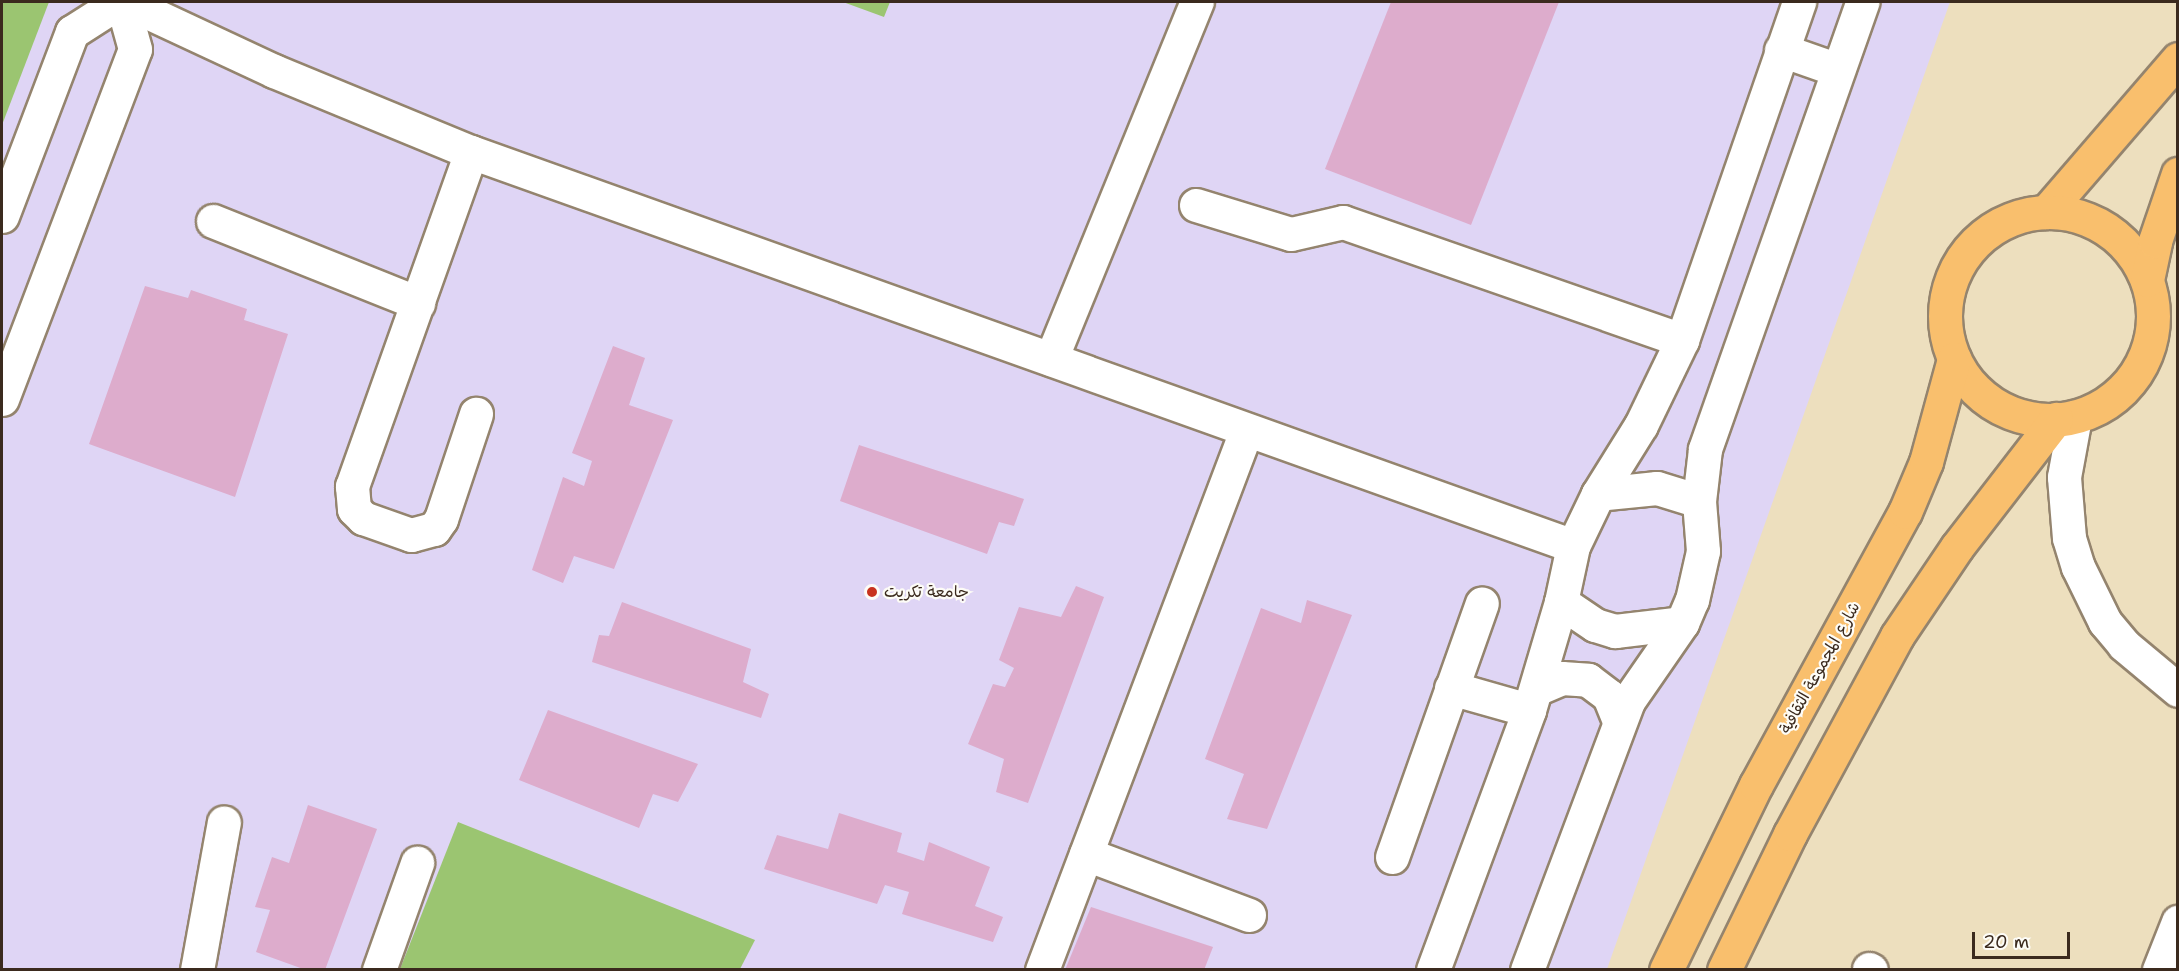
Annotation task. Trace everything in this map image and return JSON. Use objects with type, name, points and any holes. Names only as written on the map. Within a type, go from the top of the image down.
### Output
[{"type":"main road","points":[[2046,212],[2178,59]]},
{"type":"main road","points":[[2147,280],[2125,244],[2108,230],[2068,213],[2046,212],[2018,216],[1991,229],[1969,249],[1954,274],[1946,302],[1946,332],[1954,359],[1972,385],[1996,405],[2035,419],[2066,418],[2110,400],[2136,373],[2145,356],[2153,318],[2147,280],[2155,241],[2178,174]]},
{"type":"main road","name":"شارع المجموعة الثقافية","points":[[1666,969],[1772,755],[1905,512],[1926,462],[1954,359]]},
{"type":"main road","points":[[1724,969],[1806,804],[1898,636],[1957,547],[2066,418]]},
{"type":"street","points":[[122,2],[274,71],[471,152],[1051,359],[1245,431],[1573,546]]},
{"type":"street","points":[[2,216],[72,32],[122,2]]},
{"type":"street","points":[[2,399],[135,49],[122,2]]},
{"type":"street","points":[[1051,359],[1197,2]]},
{"type":"street","points":[[1433,969],[1533,700],[1561,603],[1573,546],[1598,494],[1641,424],[1682,340],[1798,2]]},
{"type":"street","points":[[1527,969],[1619,721],[1638,681],[1682,623],[1692,600],[1703,551],[1699,501],[1705,449],[1862,2]]},
{"type":"street","points":[[1781,50],[1838,70]]},
{"type":"street","points":[[471,152],[352,486],[352,503],[358,514],[411,535],[434,529],[441,519],[476,414]]},
{"type":"street","points":[[1196,205],[1292,234],[1343,222],[1682,340]]},
{"type":"street","points":[[213,221],[418,303]]},
{"type":"street","points":[[2066,418],[2064,487],[2069,538],[2078,567],[2105,622],[2124,645],[2178,690]]},
{"type":"street","points":[[1042,969],[1245,431]]},
{"type":"street","points":[[1598,494],[1657,488],[1699,501]]},
{"type":"street","points":[[1392,857],[1482,603]]},
{"type":"street","points":[[1561,603],[1577,616],[1615,631],[1682,623]]},
{"type":"street","points":[[1451,688],[1533,700],[1562,678],[1588,680],[1609,696],[1619,721]]},
{"type":"street","points":[[197,969],[224,822]]},
{"type":"street","points":[[1086,854],[1249,915]]},
{"type":"street","points":[[379,969],[417,863]]},
{"type":"street","points":[[2159,969],[2178,922]]},
{"type":"shaded area","name":"جامعة تكريت","points":[[2,2],[1950,2],[1607,969],[2,970]]},
{"type":"green space","points":[[2,2],[49,2],[2,125]]},
{"type":"green space","points":[[843,2],[890,2],[884,17]]},
{"type":"green space","points":[[458,822],[755,940],[740,969],[400,969]]},
{"type":"building","points":[[1391,2],[1559,2],[1471,225],[1325,169]]},
{"type":"building","points":[[145,286],[188,298],[191,290],[247,309],[244,320],[288,334],[235,497],[89,444]]},
{"type":"building","points":[[613,346],[645,358],[629,405],[673,420],[614,569],[574,556],[563,583],[532,570],[563,477],[584,486],[592,461],[572,453]]},
{"type":"building","points":[[859,445],[1024,499],[1014,526],[999,522],[987,554],[840,501]]},
{"type":"building","points":[[1076,586],[1104,597],[1028,803],[996,792],[1004,759],[968,744],[993,684],[1005,687],[1014,668],[999,660],[1019,607],[1061,617]]},
{"type":"building","points":[[1307,600],[1352,615],[1267,829],[1227,819],[1244,774],[1205,759],[1261,608],[1301,623]]},
{"type":"building","points":[[622,602],[751,649],[743,682],[769,694],[761,718],[592,662],[599,635],[609,636]]},
{"type":"building","points":[[548,710],[698,764],[678,802],[653,794],[639,828],[519,780]]},
{"type":"building","points":[[308,805],[377,829],[325,970],[306,970],[256,952],[270,910],[255,907],[272,857],[289,863]]},
{"type":"building","points":[[839,813],[902,833],[897,852],[924,861],[929,842],[990,867],[975,906],[1003,917],[993,942],[902,914],[909,892],[885,885],[877,904],[764,869],[777,835],[828,849]]},
{"type":"building","points":[[1091,907],[1213,947],[1204,970],[1065,970]]},
{"type":"place","name":"جامعة تكريت","points":[[872,592]]}]
